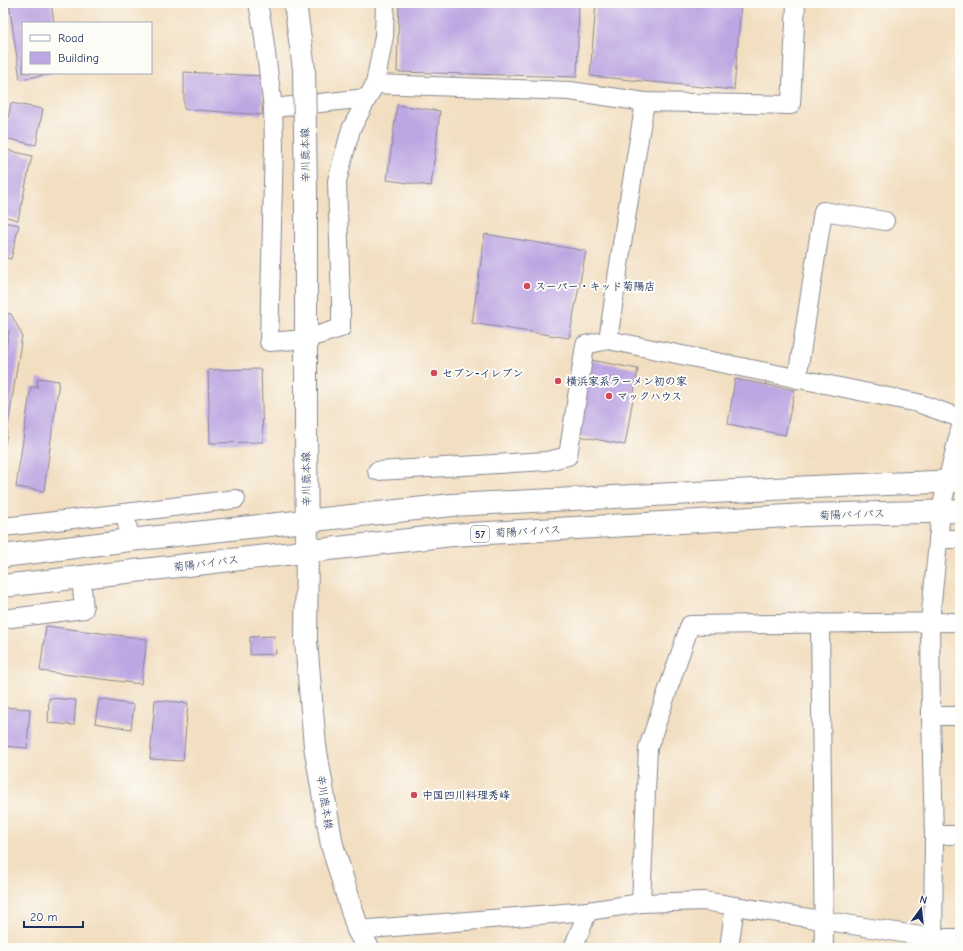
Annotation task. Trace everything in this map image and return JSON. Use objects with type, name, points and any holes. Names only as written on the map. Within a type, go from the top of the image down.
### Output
[{"type":"main road","name":"辛川鹿本線","points":[[295,3],[304,69],[306,192],[306,641],[315,746],[332,845],[363,939]]},
{"type":"main road","points":[[3,556],[130,540],[452,505],[953,481]]},
{"type":"main road","name":"菊陽バイパス","points":[[3,586],[452,535],[805,515],[950,511]]},
{"type":"street","points":[[258,3],[273,108],[274,144],[269,342],[306,339],[341,328],[337,181],[351,129],[371,91],[384,36],[386,3]]},
{"type":"street","points":[[273,108],[371,91],[570,91],[645,102],[791,105],[796,3]]},
{"type":"street","points":[[608,340],[624,224],[645,102]]},
{"type":"street","points":[[797,379],[823,211],[885,221]]},
{"type":"street","points":[[377,471],[547,461],[568,456],[585,345],[608,340],[918,403],[960,418]]},
{"type":"street","points":[[933,943],[934,835],[930,622],[938,539],[950,511],[960,430]]},
{"type":"street","points":[[3,527],[236,499]]},
{"type":"street","points":[[125,513],[130,540]]},
{"type":"street","points":[[938,539],[960,539]]},
{"type":"street","points":[[3,619],[84,609],[81,577]]},
{"type":"street","points":[[641,903],[648,748],[690,625],[960,622]]},
{"type":"street","points":[[820,623],[824,948]]},
{"type":"street","points":[[931,716],[960,716]]},
{"type":"street","points":[[934,835],[960,835]]},
{"type":"street","points":[[363,939],[641,903],[704,901],[824,920],[933,943],[960,938]]},
{"type":"street","points":[[729,948],[734,906]]},
{"type":"street","points":[[573,948],[588,911]]},
{"type":"building","points":[[9,3],[51,3],[54,22],[22,22],[22,74],[53,74],[20,79]]},
{"type":"building","points":[[399,3],[579,3],[577,77],[397,72]]},
{"type":"building","points":[[596,3],[741,3],[734,90],[590,76]]},
{"type":"building","points":[[184,72],[263,76],[262,115],[184,109]]},
{"type":"building","points":[[11,103],[43,109],[36,145],[4,138]]},
{"type":"building","points":[[397,105],[440,111],[431,186],[387,180]]},
{"type":"building","points":[[3,149],[32,156],[18,220],[3,216]]},
{"type":"building","points":[[3,222],[19,225],[11,259],[3,257]]},
{"type":"building","points":[[485,234],[586,251],[569,338],[472,323]]},
{"type":"building","points":[[3,313],[11,314],[22,335],[4,451],[3,363],[9,331],[3,330]]},
{"type":"building","points":[[591,360],[638,369],[625,445],[579,436]]},
{"type":"building","points":[[261,369],[263,442],[210,443],[208,370]]},
{"type":"building","points":[[38,378],[59,381],[44,491],[16,487],[31,386],[37,388]]},
{"type":"building","points":[[735,379],[795,390],[785,435],[728,424]]},
{"type":"building","points":[[46,626],[147,639],[141,684],[40,671]]},
{"type":"building","points":[[275,636],[276,654],[250,655],[250,637]]},
{"type":"building","points":[[49,698],[76,700],[74,725],[48,723]]},
{"type":"building","points":[[99,699],[134,705],[131,729],[95,723]]},
{"type":"building","points":[[155,700],[188,703],[183,761],[150,759]]},
{"type":"building","points":[[3,707],[30,709],[27,748],[3,746]]},
{"type":"place","name":"スーパー・キッド菊陽店","points":[[527,286]]},
{"type":"place","name":"セブン-イレブン","points":[[434,373]]},
{"type":"place","name":"横浜家系ラーメン初の家","points":[[558,381]]},
{"type":"place","name":"マックハウス","points":[[609,396]]},
{"type":"place","name":"中国四川料理秀峰","points":[[414,795]]}]
